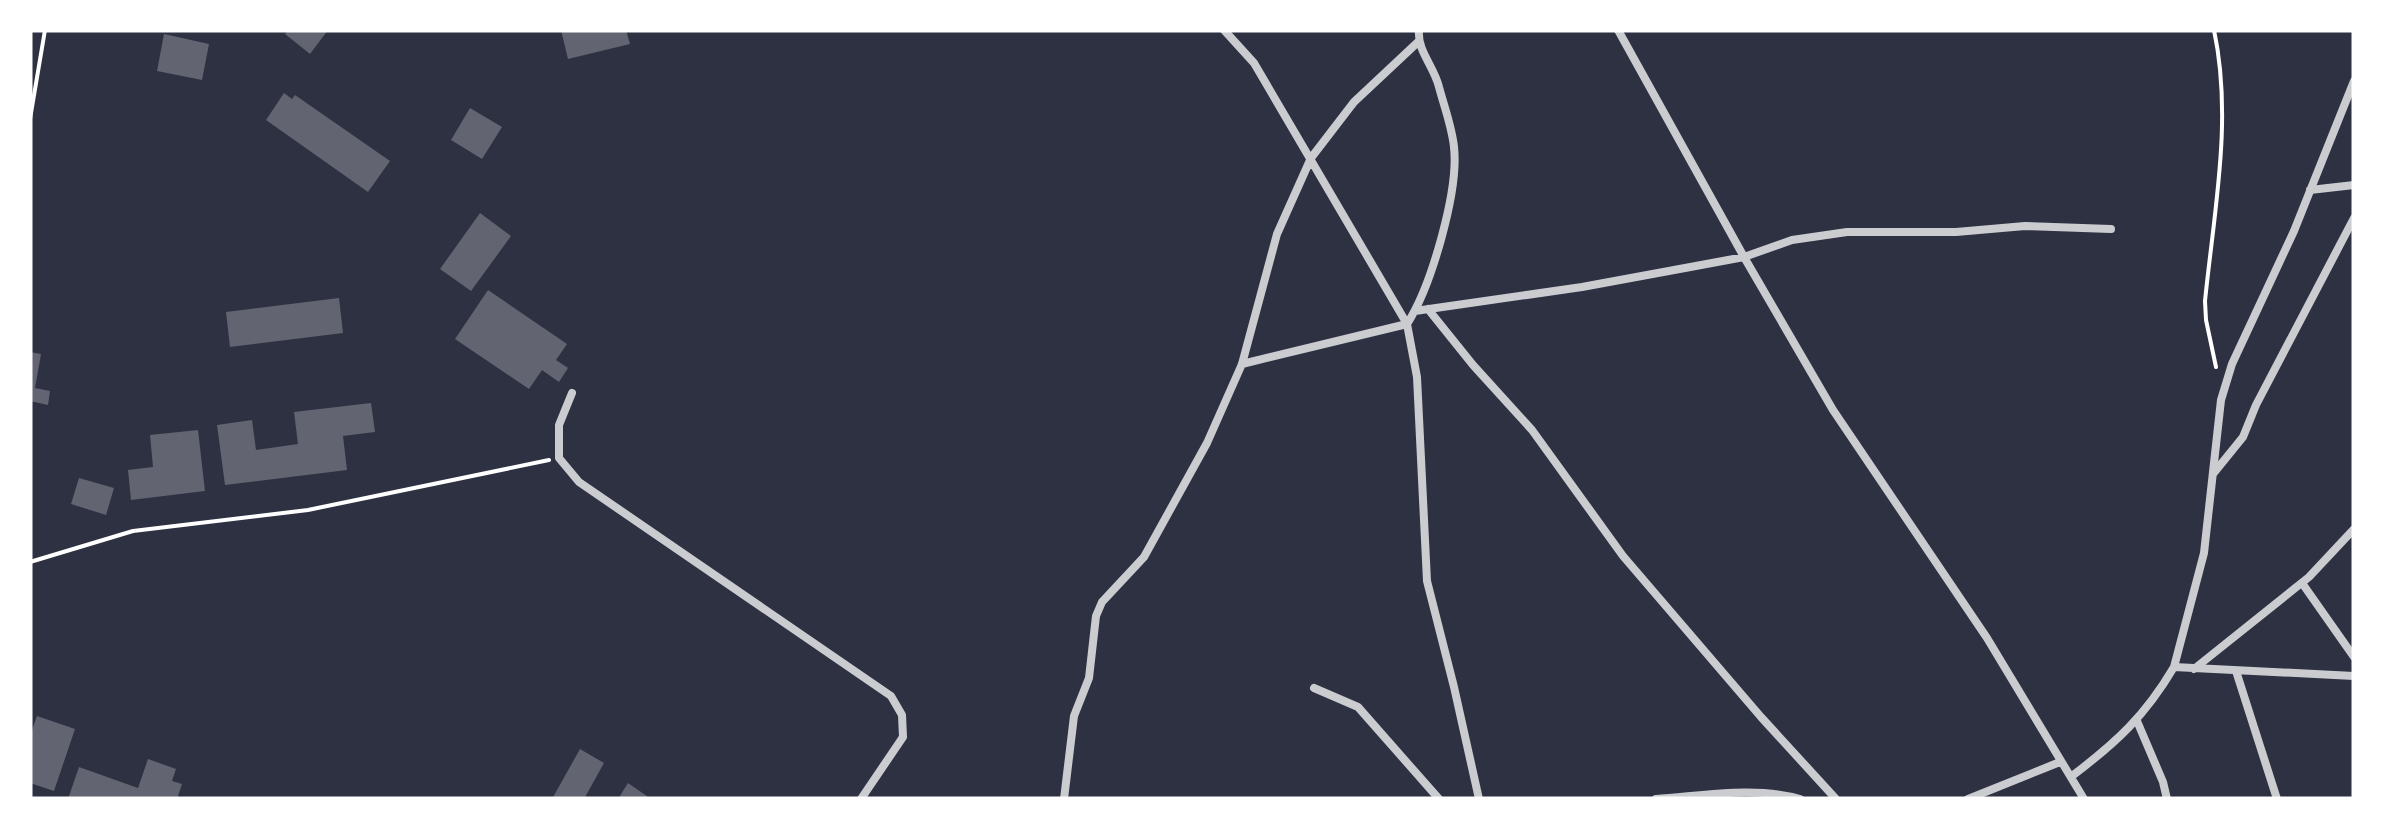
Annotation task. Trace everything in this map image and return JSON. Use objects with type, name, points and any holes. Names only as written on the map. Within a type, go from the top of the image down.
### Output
[{"type":"street","points":[[1224,30],[1254,63],[1407,324],[1417,377],[1427,581],[1479,799]]},
{"type":"street","points":[[1242,364],[1407,324],[1415,311],[1433,264],[1455,181],[1454,145],[1437,76],[1418,42],[1419,30]]},
{"type":"street","points":[[1618,30],[1833,410],[1987,638],[2084,799]]},
{"type":"street","points":[[1064,799],[1074,716],[1089,678],[1096,616],[1102,602],[1144,556],[1206,443],[1242,364],[1277,234],[1311,158],[1354,102],[1418,42]]},
{"type":"street","points":[[2072,776],[2112,746],[2137,720],[2174,666],[2204,553],[2221,400],[2232,364],[2294,232],[2354,81]]},
{"type":"street","points":[[2310,190],[2354,185]]},
{"type":"street","points":[[2213,474],[2243,437],[2354,218]]},
{"type":"street","points":[[1415,311],[1744,257],[1792,240],[1848,232],[1956,232],[2025,226],[2111,229]]},
{"type":"street","points":[[1428,310],[1532,430],[1622,556],[1836,799]]},
{"type":"street","points":[[572,393],[559,425],[559,458],[579,482],[891,696],[902,715],[903,737],[861,799]]},
{"type":"street","points":[[2194,669],[2302,582],[2354,529]]},
{"type":"street","points":[[2302,582],[2354,657]]},
{"type":"street","points":[[2174,666],[2354,676]]},
{"type":"street","points":[[2236,670],[2276,799]]},
{"type":"street","points":[[1314,688],[1358,707],[1439,799]]},
{"type":"street","points":[[2137,720],[2167,799]]},
{"type":"street","points":[[1968,799],[2060,762]]},
{"type":"street","points":[[1656,799],[1744,793],[1783,794],[1800,799]]},
{"type":"path","points":[[30,119],[46,30]]},
{"type":"path","points":[[2214,30],[2222,66],[2224,119],[2205,301],[2216,368]]},
{"type":"path","points":[[30,562],[133,531],[308,510],[559,458]]},
{"type":"building","points":[[288,30],[328,30],[310,54],[285,34]]},
{"type":"building","points":[[561,30],[626,30],[630,44],[568,59]]},
{"type":"building","points":[[164,34],[209,44],[202,80],[157,71]]},
{"type":"building","points":[[284,93],[292,99],[295,95],[390,161],[368,192],[266,120]]},
{"type":"building","points":[[470,108],[502,127],[482,159],[451,140]]},
{"type":"building","points":[[480,213],[511,236],[471,291],[440,269]]},
{"type":"building","points":[[488,290],[567,344],[556,360],[568,368],[559,382],[542,370],[529,389],[455,339]]},
{"type":"building","points":[[339,298],[343,333],[230,347],[226,312]]},
{"type":"building","points":[[30,352],[41,354],[35,388],[50,391],[48,405],[30,401]]},
{"type":"building","points":[[371,403],[375,432],[343,436],[347,470],[225,485],[217,425],[252,420],[256,450],[298,444],[294,412]]},
{"type":"building","points":[[198,430],[205,491],[131,500],[128,470],[153,467],[150,435]]},
{"type":"building","points":[[79,478],[114,488],[106,515],[71,504]]},
{"type":"building","points":[[37,716],[75,729],[54,791],[30,783],[30,736]]},
{"type":"building","points":[[580,749],[604,763],[584,799],[552,799]]},
{"type":"building","points":[[148,759],[176,769],[172,781],[182,784],[177,799],[68,799],[79,767],[138,788]]},
{"type":"building","points":[[628,783],[651,799],[618,799]]}]
